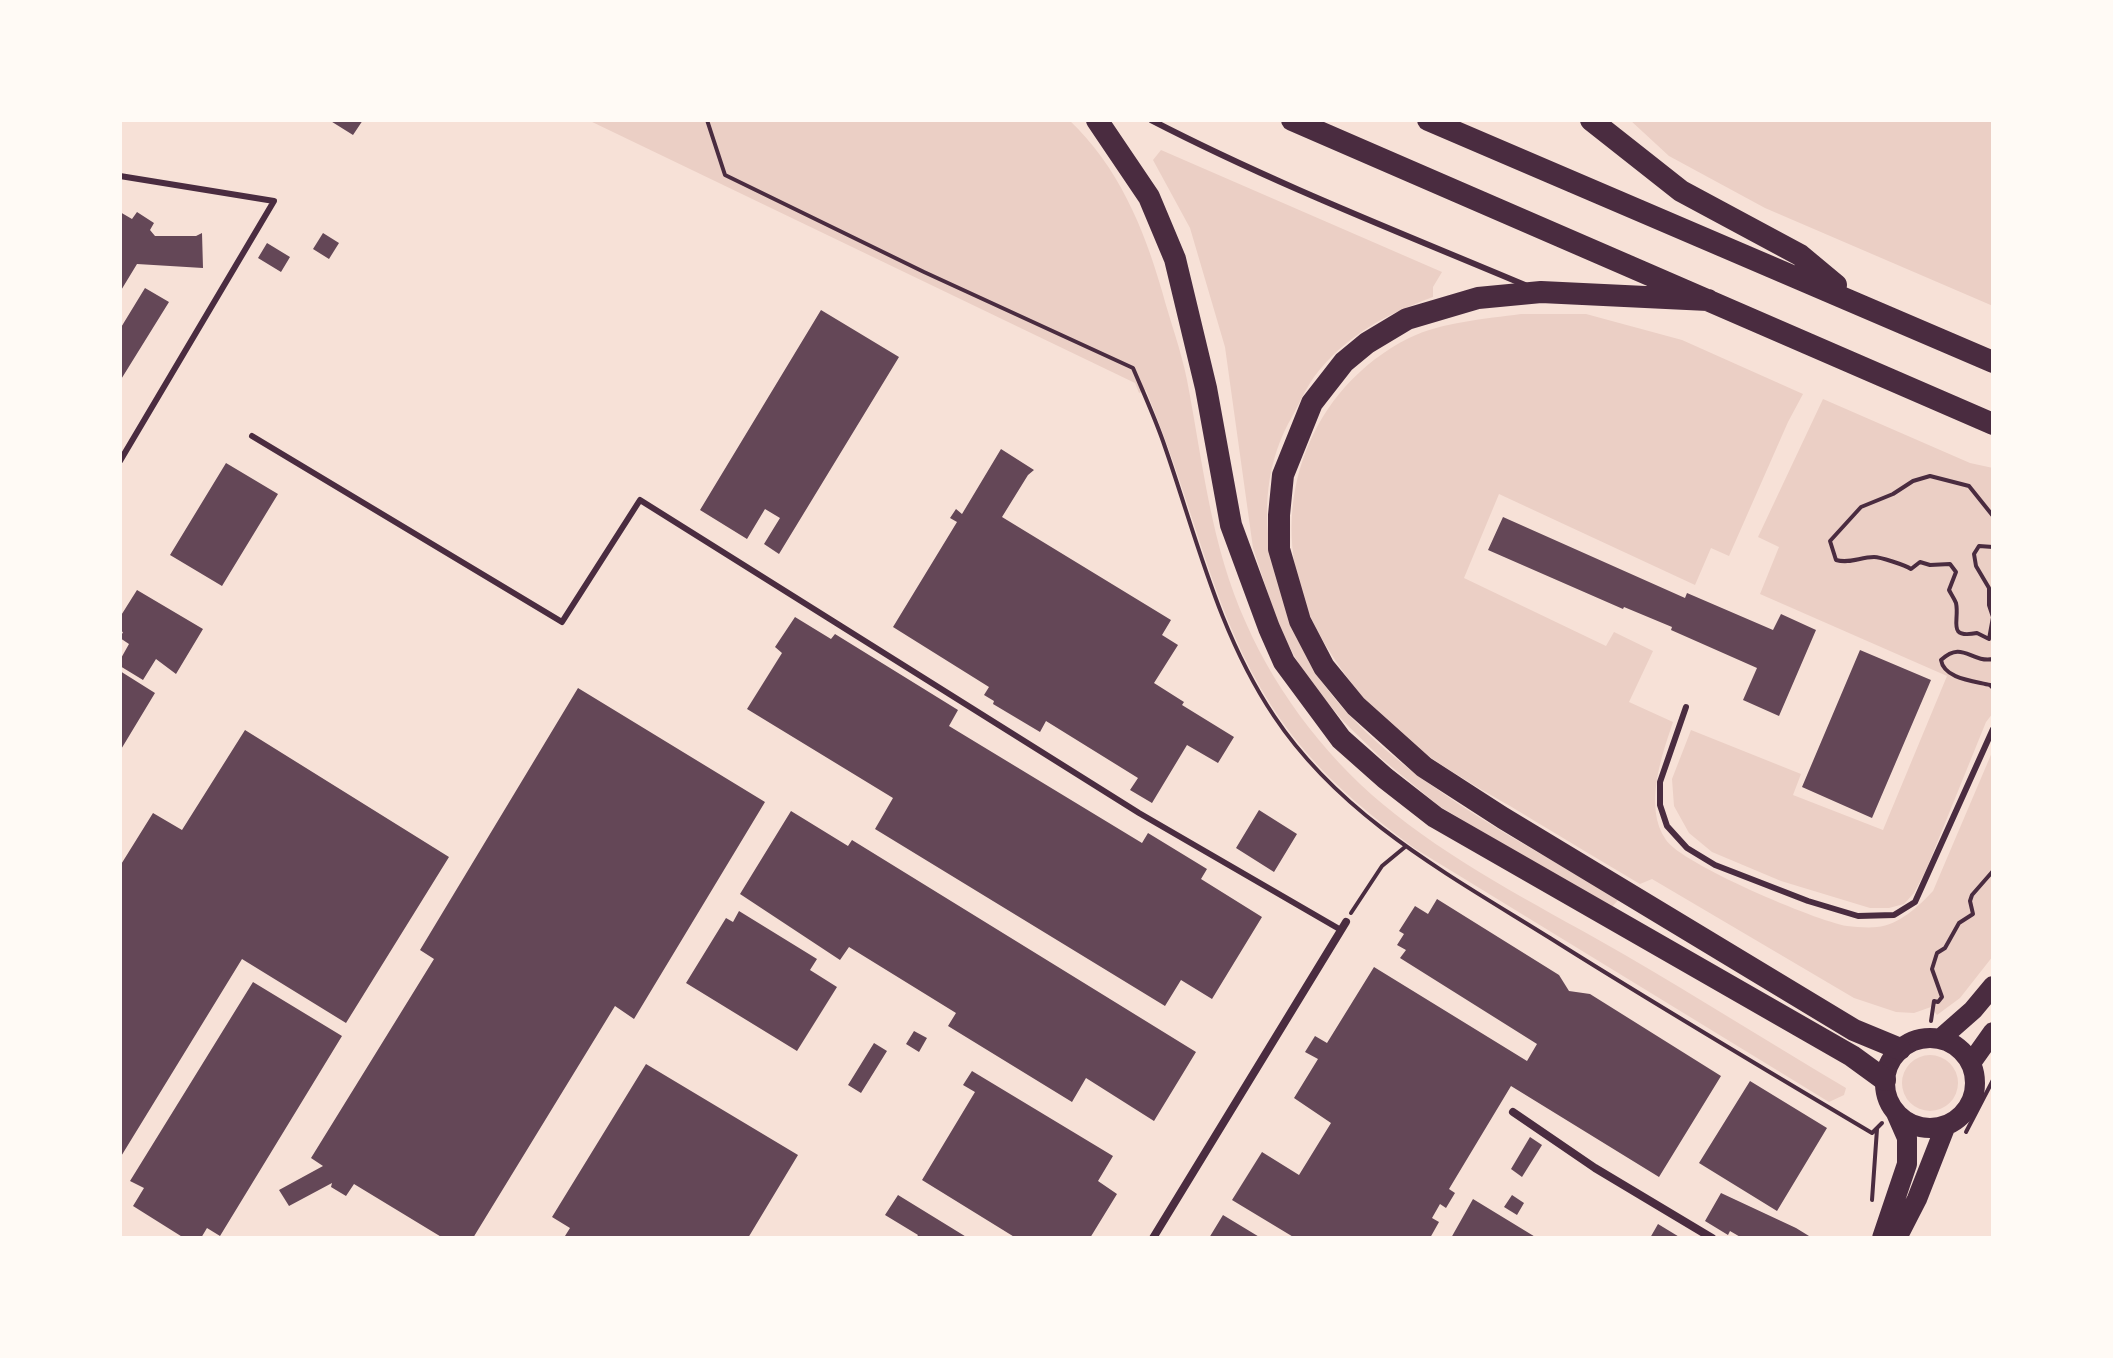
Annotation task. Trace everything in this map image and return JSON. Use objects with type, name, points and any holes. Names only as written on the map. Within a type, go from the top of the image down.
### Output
[{"type":"highway","points":[[1097,120],[1149,197],[1175,259],[1206,388],[1231,525],[1269,628],[1284,662],[1341,739],[1435,817],[1852,1056],[1885,1080]]},
{"type":"highway","points":[[1292,120],[1993,424]]},
{"type":"highway","points":[[1428,120],[1993,362]]},
{"type":"highway","points":[[1591,120],[1681,191],[1800,255],[1855,301]]},
{"type":"highway","points":[[1708,300],[1541,292],[1478,298],[1407,319],[1367,343],[1344,362],[1312,403],[1283,475],[1279,549],[1300,621],[1324,667],[1356,706],[1424,767],[1854,1030],[1900,1049]]},
{"type":"main road","points":[[1940,1039],[1973,1010],[1993,986]]},
{"type":"main road","points":[[1971,1063],[1993,1032]]},
{"type":"main road","points":[[1882,1238],[1907,1164],[1907,1138],[1887,1098],[1885,1080],[1889,1063],[1900,1049],[1919,1039],[1940,1039],[1957,1047],[1971,1063],[1976,1082],[1972,1098],[1962,1114],[1946,1125],[1928,1128],[1911,1124],[1896,1113]]},
{"type":"main road","points":[[1897,1238],[1917,1199],[1946,1125]]},
{"type":"street","points":[[1153,1238],[1343,926]]},
{"type":"street","points":[[1513,1112],[1595,1168],[1712,1238]]},
{"type":"lane","points":[[1151,120],[1231,161],[1337,208],[1541,292]]},
{"type":"lane","points":[[1581,120],[1610,137]]},
{"type":"lane","points":[[120,176],[274,201],[120,461]]},
{"type":"lane","points":[[252,436],[562,622],[640,500],[1139,813],[1343,926]]},
{"type":"lane","points":[[1686,707],[1660,782],[1660,805],[1667,826],[1687,848],[1715,865],[1808,901],[1858,916],[1894,915],[1915,902],[1993,729]]},
{"type":"path","points":[[707,120],[725,175],[924,272],[1133,368]]},
{"type":"path","points":[[1993,516],[1969,486],[1930,476],[1913,481],[1893,494],[1861,507],[1830,541],[1836,560],[1847,563],[1873,557],[1911,569],[1920,562],[1950,564],[1956,572],[1949,590],[1956,603],[1955,627],[1965,635],[1977,633],[1985,639],[1989,639],[1992,631],[1989,588],[1976,566],[1974,554],[1979,546],[1993,547]]},
{"type":"path","points":[[1993,659],[1985,660],[1961,650],[1950,652],[1941,660],[1944,671],[1993,688]]},
{"type":"path","points":[[1343,926],[1382,866],[1405,847]]},
{"type":"path","points":[[1931,1006],[1942,997],[1932,969],[1937,953],[1948,944],[1959,923],[1973,914],[1972,895],[1993,871]]},
{"type":"path","points":[[1871,1214],[1877,1127]]},
{"type":"shaded area","points":[[588,120],[1069,120],[1102,157],[1138,221],[1185,369],[1209,504],[1234,594],[1274,677],[1309,728],[1372,795],[1449,853],[1846,1088],[1844,1095],[1829,1102],[1414,848],[1330,778],[1281,720],[1244,656],[1216,589],[1146,390],[1139,393],[1135,383]]},
{"type":"shaded area","points":[[1630,120],[1993,120],[1993,306],[1765,208],[1669,156]]},
{"type":"shaded area","points":[[1161,150],[1442,272],[1433,287],[1433,297],[1368,328],[1326,362],[1288,424],[1274,460],[1268,497],[1268,534],[1278,582],[1298,638],[1315,672],[1343,708],[1376,742],[1413,772],[1495,827],[1619,899],[1611,908],[1439,806],[1382,759],[1343,721],[1306,677],[1280,630],[1253,548],[1225,347],[1190,228],[1153,160]]},
{"type":"shaded area","points":[[1521,314],[1586,314],[1682,340],[1803,394],[1729,556],[1711,548],[1695,585],[1499,494],[1464,578],[1606,646],[1614,632],[1653,651],[1629,702],[1673,722],[1660,765],[1655,797],[1659,827],[1666,840],[1697,863],[1722,876],[1831,922],[1858,927],[1893,923],[1933,891],[1993,750],[1993,956],[1960,998],[1937,1015],[1931,1007],[1914,1013],[1896,1012],[1854,998],[1652,879],[1640,884],[1440,764],[1376,712],[1327,648],[1306,606],[1295,567],[1292,527],[1295,489],[1306,452],[1323,417],[1346,386],[1375,360],[1409,338],[1449,325]]},
{"type":"shaded area","points":[[1823,399],[1970,463],[1993,468],[1993,713],[1986,722],[1914,893],[1904,904],[1889,908],[1870,908],[1781,881],[1712,852],[1689,833],[1674,806],[1672,779],[1691,730],[1801,774],[1793,795],[1883,830],[1947,676],[1760,594],[1779,547],[1758,537]]},
{"type":"shaded area","points":[[1930,1055],[1950,1063],[1958,1083],[1950,1103],[1930,1111],[1910,1103],[1902,1083],[1910,1063]]},
{"type":"building","points":[[329,120],[363,120],[353,135]]},
{"type":"building","points":[[120,212],[132,219],[137,212],[154,223],[150,230],[155,236],[196,236],[202,233],[203,268],[137,264],[120,292]]},
{"type":"building","points":[[323,233],[339,243],[329,259],[313,249]]},
{"type":"building","points":[[267,243],[290,257],[281,272],[258,258]]},
{"type":"building","points":[[145,288],[169,302],[120,381],[120,329]]},
{"type":"building","points":[[821,310],[899,357],[779,554],[764,544],[780,518],[765,509],[747,539],[700,510]]},
{"type":"building","points":[[1001,449],[1034,470],[1002,517],[1171,620],[1162,635],[1178,645],[1154,683],[1184,702],[1182,705],[1234,737],[1218,763],[1187,745],[1152,803],[1130,790],[1138,778],[1046,721],[1040,732],[993,704],[994,701],[984,695],[989,687],[893,627],[957,522],[950,518],[956,509],[962,514]]},
{"type":"building","points":[[226,463],[278,494],[222,586],[170,555]]},
{"type":"building","points":[[1503,517],[1685,598],[1687,593],[1773,630],[1781,614],[1816,630],[1779,716],[1743,700],[1757,668],[1671,630],[1672,627],[1488,550]]},
{"type":"building","points":[[137,590],[203,629],[176,674],[156,659],[143,680],[120,666],[129,644],[120,638],[123,632],[120,631],[120,617]]},
{"type":"building","points":[[795,617],[831,639],[835,634],[958,710],[949,726],[1142,843],[1148,833],[1207,869],[1201,879],[1262,917],[1212,999],[1181,980],[1165,1006],[875,829],[893,798],[747,709],[782,653],[775,647]]},
{"type":"building","points":[[1860,650],[1931,680],[1872,818],[1802,787]]},
{"type":"building","points":[[120,671],[155,693],[120,751]]},
{"type":"building","points":[[578,688],[765,802],[634,1019],[615,1006],[473,1238],[443,1238],[354,1184],[346,1196],[331,1187],[332,1183],[289,1206],[279,1190],[323,1166],[311,1158],[434,959],[420,950]]},
{"type":"building","points":[[245,730],[449,857],[346,1023],[242,959],[120,1158],[120,866],[153,813],[182,830]]},
{"type":"building","points":[[1259,810],[1297,834],[1274,872],[1236,848]]},
{"type":"building","points":[[791,811],[848,846],[852,840],[1196,1052],[1154,1121],[1086,1078],[1072,1102],[948,1026],[956,1013],[849,947],[840,960],[740,894]]},
{"type":"building","points":[[1437,899],[1559,975],[1569,991],[1590,994],[1721,1076],[1659,1177],[1511,1086],[1449,1189],[1455,1193],[1446,1208],[1440,1204],[1432,1218],[1439,1222],[1430,1238],[1295,1238],[1232,1200],[1262,1152],[1299,1175],[1331,1123],[1294,1098],[1318,1059],[1305,1052],[1315,1036],[1327,1043],[1374,967],[1527,1061],[1537,1044],[1400,958],[1406,950],[1397,945],[1404,934],[1399,931],[1415,906],[1428,914]]},
{"type":"building","points":[[739,911],[817,959],[810,970],[837,987],[797,1051],[686,983],[726,918],[733,922]]},
{"type":"building","points":[[253,982],[342,1036],[220,1236],[207,1228],[201,1238],[184,1238],[133,1206],[144,1188],[130,1181]]},
{"type":"building","points":[[914,1031],[927,1038],[919,1052],[906,1044]]},
{"type":"building","points":[[874,1043],[887,1051],[861,1093],[848,1085]]},
{"type":"building","points":[[646,1064],[798,1155],[748,1238],[569,1238],[565,1236],[570,1228],[552,1217]]},
{"type":"building","points":[[972,1071],[1113,1156],[1098,1181],[1117,1194],[1090,1238],[1016,1238],[922,1180],[975,1092],[963,1085]]},
{"type":"building","points":[[1750,1081],[1827,1128],[1777,1211],[1699,1163]]},
{"type":"building","points":[[1530,1137],[1542,1145],[1522,1177],[1511,1169]]},
{"type":"building","points":[[1721,1193],[1796,1228],[1808,1238],[1742,1238],[1730,1231],[1728,1235],[1705,1221]]},
{"type":"building","points":[[898,1195],[968,1238],[916,1238],[918,1235],[885,1215]]},
{"type":"building","points":[[1512,1195],[1524,1203],[1517,1215],[1504,1207]]},
{"type":"building","points":[[1473,1199],[1537,1238],[1451,1238]]},
{"type":"building","points":[[1223,1215],[1261,1238],[1209,1238]]},
{"type":"building","points":[[1658,1224],[1681,1238],[1650,1238]]}]
